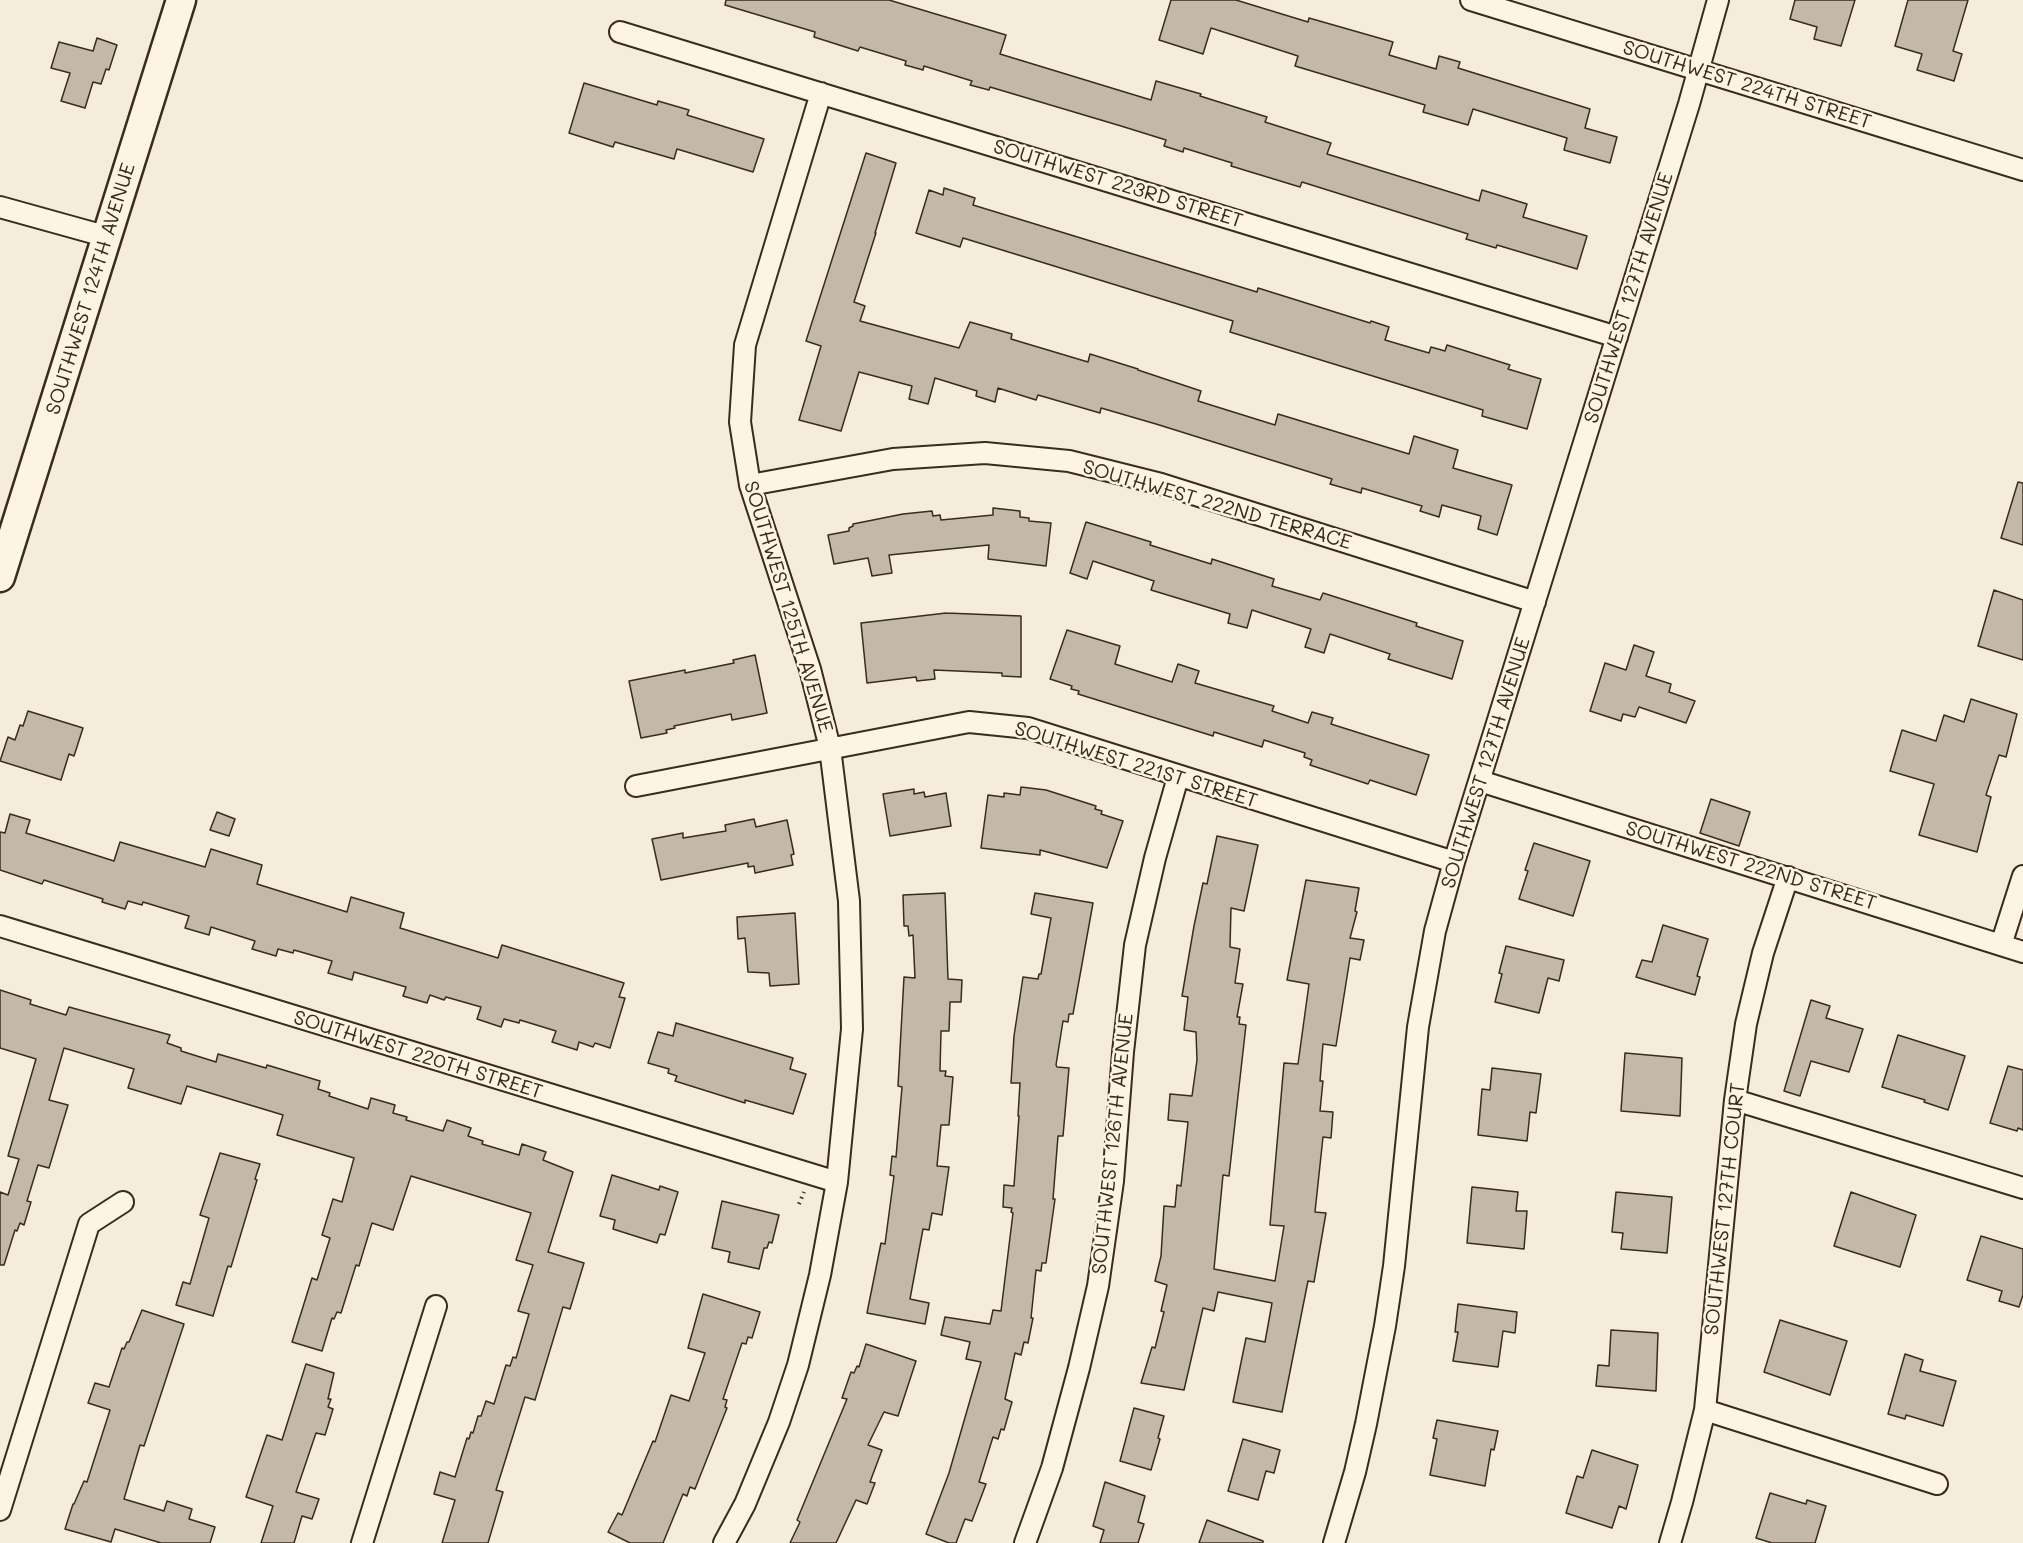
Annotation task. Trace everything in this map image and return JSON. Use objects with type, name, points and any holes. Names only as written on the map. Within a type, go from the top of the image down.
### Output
[{"type":"street","name":"SOUTHWEST 124TH AVENUE","points":[[0,577],[181,0]]},
{"type":"street","name":"SOUTHWEST 224TH STREET","points":[[1471,0],[2023,170]]},
{"type":"street","name":"SOUTHWEST 127TH AVENUE","points":[[1334,1543],[1355,1472],[1378,1366],[1394,1266],[1418,1027],[1436,931],[1454,862],[1689,104],[1718,0]]},
{"type":"street","name":"SOUTHWEST 223RD STREET","points":[[620,32],[1617,338]]},
{"type":"street","name":"SOUTHWEST 125TH AVENUE","points":[[724,1543],[746,1504],[779,1422],[798,1365],[820,1275],[837,1182],[852,1029],[849,901],[830,748],[810,669],[750,485],[740,422],[745,345],[821,93]]},
{"type":"street","points":[[0,207],[108,237]]},
{"type":"street","name":"SOUTHWEST 222ND TERRACE","points":[[750,485],[892,459],[985,453],[1069,461],[1161,484],[1535,602]]},
{"type":"street","name":"SOUTHWEST 221ST STREET","points":[[636,786],[969,722],[1028,728],[1454,862]]},
{"type":"street","name":"SOUTHWEST 126TH AVENUE","points":[[1025,1543],[1052,1468],[1098,1287],[1113,1181],[1123,1052],[1135,945],[1155,858],[1178,777]]},
{"type":"street","name":"SOUTHWEST 222ND STREET","points":[[1480,781],[2023,952]]},
{"type":"street","points":[[2001,945],[2023,876]]},
{"type":"street","name":"SOUTHWEST 127TH COURT","points":[[1670,1543],[1705,1410],[1735,1100],[1746,1024],[1763,953],[1788,878]]},
{"type":"street","name":"SOUTHWEST 220TH STREET","points":[[0,926],[837,1182]]},
{"type":"street","points":[[1735,1100],[2023,1188]]},
{"type":"street","points":[[0,1510],[89,1224],[123,1202]]},
{"type":"street","points":[[362,1543],[436,1306]]},
{"type":"street","points":[[1705,1410],[1937,1484]]},
{"type":"path","points":[[799,1204],[804,1191]]},
{"type":"building","points":[[726,0],[889,0],[1006,35],[1000,54],[1151,100],[1156,81],[1201,94],[1200,96],[1267,117],[1265,122],[1331,143],[1327,154],[1479,201],[1482,190],[1527,204],[1523,217],[1587,236],[1577,269],[1497,245],[1496,248],[1466,239],[1468,234],[1302,182],[1300,187],[1231,166],[1232,163],[1184,148],[1183,152],[1164,146],[1166,140],[1121,126],[990,87],[989,90],[970,85],[972,81],[924,66],[923,70],[905,65],[906,61],[860,47],[858,51],[814,37],[815,32],[725,5]]},
{"type":"building","points":[[1171,0],[1236,0],[1308,22],[1309,18],[1393,42],[1389,55],[1436,69],[1439,56],[1460,62],[1458,68],[1590,109],[1585,128],[1617,137],[1610,163],[1564,150],[1567,138],[1473,109],[1468,125],[1423,112],[1425,105],[1295,66],[1298,56],[1211,28],[1203,54],[1159,40]]},
{"type":"building","points":[[1795,0],[1855,0],[1841,46],[1814,39],[1817,27],[1790,19]]},
{"type":"building","points":[[1908,0],[1968,0],[1953,51],[1962,54],[1954,81],[1917,70],[1922,54],[1895,46]]},
{"type":"building","points":[[97,38],[117,45],[109,70],[106,69],[101,84],[93,82],[85,108],[61,101],[70,73],[51,68],[59,42],[93,51]]},
{"type":"building","points":[[584,83],[657,105],[658,101],[689,110],[687,115],[764,139],[753,172],[677,149],[674,159],[615,142],[613,147],[569,133]]},
{"type":"building","points":[[866,153],[896,163],[854,302],[865,306],[860,321],[959,348],[970,322],[1012,334],[1011,339],[1088,362],[1090,354],[1138,369],[1201,391],[1198,401],[1275,425],[1278,414],[1409,454],[1414,436],[1458,450],[1453,468],[1512,485],[1497,535],[1478,529],[1481,516],[1442,505],[1439,517],[1420,511],[1422,506],[1362,488],[1361,493],[1330,484],[1332,479],[1156,424],[1101,408],[1100,413],[1038,395],[1036,400],[998,388],[995,402],[976,396],[977,391],[935,378],[928,404],[909,399],[912,386],[859,372],[841,431],[799,420],[821,346],[806,341]]},
{"type":"building","points":[[944,188],[975,198],[973,205],[1257,292],[1258,288],[1389,327],[1385,340],[1429,353],[1431,347],[1445,351],[1447,345],[1510,365],[1508,369],[1541,379],[1527,429],[1482,416],[1483,410],[1230,332],[1233,321],[963,238],[960,247],[916,233],[929,190],[943,195]]},
{"type":"building","points":[[2018,482],[2023,483],[2023,545],[2001,538]]},
{"type":"building","points":[[993,508],[1020,511],[1020,517],[1029,518],[1029,521],[1051,523],[1046,566],[988,559],[989,545],[889,555],[892,573],[872,576],[868,558],[834,564],[828,535],[849,531],[853,524],[932,511],[933,516],[940,515],[941,520],[993,515]]},
{"type":"building","points":[[1086,522],[1211,564],[1212,559],[1274,579],[1272,586],[1320,600],[1323,593],[1417,623],[1416,626],[1463,641],[1452,679],[1388,659],[1390,654],[1330,634],[1324,653],[1305,647],[1311,629],[1252,610],[1247,628],[1228,623],[1230,614],[1151,590],[1154,581],[1093,561],[1087,579],[1070,573]]},
{"type":"building","points":[[1994,590],[2023,600],[2023,660],[1978,646]]},
{"type":"building","points":[[946,613],[1021,616],[1021,677],[1002,676],[1002,673],[934,670],[935,679],[917,681],[916,677],[867,683],[861,623]]},
{"type":"building","points":[[1067,630],[1120,646],[1115,664],[1172,682],[1178,664],[1199,671],[1195,683],[1274,706],[1272,711],[1308,723],[1312,712],[1333,718],[1331,724],[1429,755],[1416,795],[1370,780],[1368,784],[1310,765],[1312,760],[1304,757],[1305,753],[1264,740],[1262,747],[1214,732],[1213,736],[1078,694],[1079,691],[1071,689],[1072,686],[1050,679]]},
{"type":"building","points":[[1634,645],[1654,652],[1646,676],[1671,684],[1669,692],[1695,701],[1686,723],[1639,707],[1635,717],[1623,714],[1621,721],[1590,711],[1605,663],[1626,670]]},
{"type":"building","points":[[755,655],[767,713],[732,720],[731,714],[674,726],[675,728],[666,730],[667,733],[641,738],[629,681],[734,663],[733,660]]},
{"type":"building","points":[[1971,699],[2017,714],[2006,757],[1999,755],[1986,795],[1991,797],[1977,852],[1919,835],[1934,784],[1890,771],[1902,730],[1936,741],[1944,715],[1964,722]]},
{"type":"building","points":[[28,711],[83,728],[74,756],[69,754],[61,780],[0,761],[8,737],[15,740]]},
{"type":"building","points":[[1021,787],[1046,790],[1096,806],[1095,809],[1102,811],[1101,814],[1123,821],[1107,868],[1040,850],[1040,855],[981,848],[988,795],[1004,797],[1004,793],[1020,795]]},
{"type":"building","points":[[914,789],[914,794],[924,792],[925,797],[946,793],[951,826],[890,836],[883,794]]},
{"type":"building","points":[[1711,799],[1750,812],[1739,846],[1700,833]]},
{"type":"building","points":[[217,812],[235,819],[229,836],[210,830]]},
{"type":"building","points":[[10,814],[30,820],[26,833],[114,861],[120,842],[205,867],[211,849],[262,865],[257,884],[347,912],[351,897],[404,913],[400,928],[498,958],[502,945],[624,983],[619,997],[625,998],[610,1048],[595,1043],[593,1047],[579,1042],[577,1050],[552,1042],[556,1031],[520,1020],[519,1023],[504,1019],[501,1027],[477,1019],[481,1007],[430,995],[427,1003],[403,996],[406,987],[354,972],[352,980],[328,973],[332,961],[294,950],[293,953],[278,949],[276,956],[252,949],[255,941],[211,927],[209,935],[185,928],[189,916],[143,902],[142,905],[128,901],[125,909],[102,902],[103,899],[44,880],[42,884],[0,870],[0,832],[5,833]]},
{"type":"building","points":[[754,819],[756,827],[787,820],[794,854],[791,855],[793,865],[755,873],[754,866],[748,867],[748,863],[661,880],[652,839],[683,833],[683,838],[726,831],[725,825]]},
{"type":"building","points":[[1217,836],[1258,845],[1244,911],[1231,908],[1230,947],[1240,949],[1235,983],[1243,984],[1237,1017],[1240,1017],[1239,1024],[1246,1025],[1229,1176],[1223,1175],[1214,1269],[1275,1281],[1284,1226],[1270,1225],[1284,1063],[1298,1064],[1309,984],[1287,980],[1306,880],[1359,888],[1355,911],[1357,912],[1350,938],[1364,940],[1360,960],[1350,958],[1336,1046],[1323,1044],[1320,1111],[1333,1112],[1331,1138],[1323,1137],[1315,1212],[1326,1213],[1314,1282],[1308,1281],[1282,1412],[1233,1402],[1246,1338],[1265,1342],[1272,1303],[1218,1292],[1214,1311],[1203,1308],[1184,1390],[1141,1383],[1152,1347],[1155,1348],[1164,1312],[1161,1311],[1167,1285],[1155,1281],[1161,1256],[1164,1206],[1175,1207],[1177,1185],[1181,1186],[1188,1122],[1168,1120],[1170,1094],[1192,1096],[1197,1060],[1196,1032],[1184,1030],[1188,997],[1182,996],[1203,883],[1207,884]]},
{"type":"building","points":[[1534,843],[1590,861],[1573,916],[1519,899]]},
{"type":"building","points":[[945,893],[948,979],[962,980],[961,1002],[950,1002],[949,1031],[941,1031],[940,1071],[946,1071],[945,1076],[953,1077],[949,1125],[941,1125],[937,1166],[949,1167],[942,1215],[932,1213],[929,1230],[923,1229],[910,1299],[929,1303],[925,1324],[867,1313],[881,1243],[885,1244],[894,1176],[890,1175],[892,1156],[896,1157],[902,1087],[898,1086],[904,977],[915,978],[913,935],[909,936],[908,926],[904,926],[903,895]]},
{"type":"building","points":[[1035,893],[1093,903],[1073,1014],[1069,1014],[1068,1022],[1063,1021],[1056,1065],[1069,1068],[1063,1136],[1058,1136],[1053,1199],[1055,1199],[1046,1263],[1042,1263],[1041,1271],[1036,1270],[1031,1318],[1033,1318],[1028,1343],[1024,1342],[1021,1355],[1015,1353],[1005,1399],[1012,1402],[1004,1430],[1001,1429],[998,1439],[993,1437],[979,1482],[986,1484],[972,1521],[965,1519],[956,1543],[949,1543],[926,1534],[949,1473],[981,1362],[966,1359],[970,1342],[941,1335],[945,1317],[990,1324],[993,1310],[1001,1311],[1013,1213],[1012,1208],[1003,1207],[1004,1185],[1014,1186],[1019,1116],[1020,1083],[1011,1083],[1014,1036],[1023,977],[1038,979],[1041,974],[1051,918],[1031,914]]},
{"type":"building","points":[[795,913],[799,984],[770,986],[769,973],[748,972],[745,938],[738,939],[737,917]]},
{"type":"building","points":[[1663,925],[1708,939],[1697,976],[1700,977],[1695,995],[1636,977],[1642,960],[1652,962]]},
{"type":"building","points":[[1506,946],[1564,960],[1559,981],[1548,978],[1539,1013],[1495,1002]]},
{"type":"building","points":[[0,990],[31,1000],[30,1004],[66,1015],[69,1007],[170,1035],[167,1043],[181,1048],[181,1051],[216,1062],[218,1054],[266,1068],[267,1065],[320,1081],[318,1089],[330,1093],[329,1096],[368,1109],[371,1098],[395,1105],[393,1113],[407,1117],[406,1120],[443,1131],[447,1120],[471,1128],[468,1136],[483,1141],[482,1144],[519,1155],[522,1144],[546,1152],[543,1160],[573,1172],[548,1252],[584,1263],[570,1309],[563,1307],[535,1400],[525,1397],[496,1490],[503,1492],[488,1543],[442,1543],[455,1500],[434,1494],[440,1472],[455,1477],[467,1438],[469,1439],[471,1432],[473,1433],[478,1416],[481,1416],[486,1401],[494,1404],[506,1365],[510,1366],[513,1357],[516,1358],[529,1314],[518,1311],[533,1265],[516,1260],[531,1213],[411,1176],[393,1230],[372,1223],[341,1313],[337,1312],[334,1319],[332,1318],[322,1351],[292,1342],[312,1278],[317,1280],[330,1238],[322,1235],[333,1199],[342,1202],[354,1158],[277,1135],[283,1115],[187,1086],[181,1104],[128,1088],[134,1069],[64,1048],[49,1100],[68,1105],[49,1168],[38,1165],[27,1201],[31,1202],[24,1225],[20,1223],[17,1231],[15,1230],[4,1265],[0,1265],[0,1192],[8,1195],[19,1159],[8,1156],[36,1059],[0,1048]]},
{"type":"building","points":[[1811,1000],[1830,1006],[1826,1018],[1863,1029],[1849,1072],[1811,1061],[1800,1096],[1784,1091]]},
{"type":"building","points":[[676,1023],[793,1058],[790,1069],[806,1074],[793,1114],[745,1100],[745,1103],[675,1081],[677,1076],[668,1073],[669,1069],[648,1063],[658,1032],[673,1036]]},
{"type":"building","points":[[1898,1035],[1965,1056],[1948,1110],[1924,1102],[1925,1100],[1882,1087]]},
{"type":"building","points":[[1625,1053],[1682,1058],[1680,1116],[1621,1111]]},
{"type":"building","points":[[2008,1066],[2023,1070],[2023,1130],[2018,1128],[2017,1131],[1990,1123]]},
{"type":"building","points":[[1492,1068],[1541,1074],[1536,1113],[1530,1112],[1527,1141],[1478,1135],[1482,1089],[1490,1090]]},
{"type":"building","points":[[220,1153],[260,1164],[231,1267],[228,1266],[213,1316],[176,1305],[183,1282],[190,1284],[209,1218],[200,1215]]},
{"type":"building","points":[[612,1175],[659,1190],[660,1186],[678,1192],[665,1235],[660,1234],[657,1243],[613,1229],[615,1220],[600,1216]]},
{"type":"building","points":[[1472,1187],[1518,1192],[1516,1211],[1527,1211],[1524,1249],[1467,1243]]},
{"type":"building","points":[[1616,1192],[1672,1197],[1667,1253],[1621,1249],[1623,1233],[1612,1232]]},
{"type":"building","points":[[1851,1192],[1916,1215],[1900,1267],[1834,1246]]},
{"type":"building","points":[[722,1201],[779,1215],[772,1243],[769,1242],[767,1248],[764,1248],[759,1269],[728,1262],[730,1252],[712,1248]]},
{"type":"building","points":[[1981,1236],[2023,1249],[2023,1295],[2019,1307],[1999,1301],[2002,1291],[1967,1280]]},
{"type":"building","points":[[703,1294],[760,1312],[752,1338],[748,1337],[746,1344],[742,1343],[723,1399],[727,1400],[725,1407],[727,1408],[695,1489],[690,1487],[687,1496],[683,1494],[663,1543],[630,1543],[608,1532],[618,1513],[622,1515],[653,1441],[655,1442],[671,1395],[689,1401],[705,1353],[688,1348]]},
{"type":"building","points":[[1458,1304],[1517,1312],[1515,1333],[1503,1331],[1498,1367],[1453,1361],[1458,1332],[1455,1332]]},
{"type":"building","points":[[142,1310],[184,1324],[144,1446],[140,1445],[124,1499],[164,1511],[167,1501],[192,1509],[189,1519],[215,1527],[210,1543],[161,1543],[115,1529],[111,1542],[65,1529],[73,1504],[84,1481],[87,1482],[110,1410],[88,1403],[95,1383],[109,1387],[122,1348],[124,1349],[129,1342]]},
{"type":"building","points":[[1780,1320],[1847,1341],[1830,1395],[1764,1372]]},
{"type":"building","points":[[1611,1330],[1658,1333],[1656,1391],[1596,1386],[1598,1365],[1609,1366]]},
{"type":"building","points":[[866,1344],[916,1361],[898,1416],[884,1412],[868,1445],[882,1450],[870,1482],[875,1483],[867,1504],[856,1500],[836,1543],[790,1543],[800,1522],[797,1520],[847,1399],[842,1398],[851,1372],[854,1373],[857,1366],[859,1367]]},
{"type":"building","points":[[1905,1354],[1923,1360],[1920,1371],[1956,1381],[1943,1426],[1906,1415],[1905,1419],[1888,1414]]},
{"type":"building","points":[[306,1364],[334,1373],[328,1399],[331,1399],[328,1407],[333,1409],[325,1435],[316,1433],[296,1492],[319,1499],[312,1519],[302,1516],[294,1543],[261,1543],[273,1506],[246,1497],[267,1435],[282,1440]]},
{"type":"building","points":[[1134,1408],[1164,1416],[1151,1470],[1120,1461]]},
{"type":"building","points":[[1437,1420],[1498,1431],[1494,1450],[1491,1449],[1485,1486],[1430,1475],[1437,1439],[1433,1438]]},
{"type":"building","points":[[1243,1439],[1280,1450],[1274,1473],[1266,1471],[1258,1500],[1228,1491]]},
{"type":"building","points":[[1592,1450],[1638,1465],[1626,1509],[1619,1506],[1612,1528],[1566,1513],[1577,1476],[1583,1478]]},
{"type":"building","points":[[1105,1482],[1145,1496],[1138,1522],[1144,1524],[1138,1543],[1100,1543],[1104,1530],[1093,1526]]},
{"type":"building","points":[[1770,1493],[1806,1504],[1807,1500],[1826,1506],[1815,1543],[1772,1543],[1756,1538]]},
{"type":"building","points":[[1207,1520],[1263,1541],[1263,1543],[1199,1543]]}]
